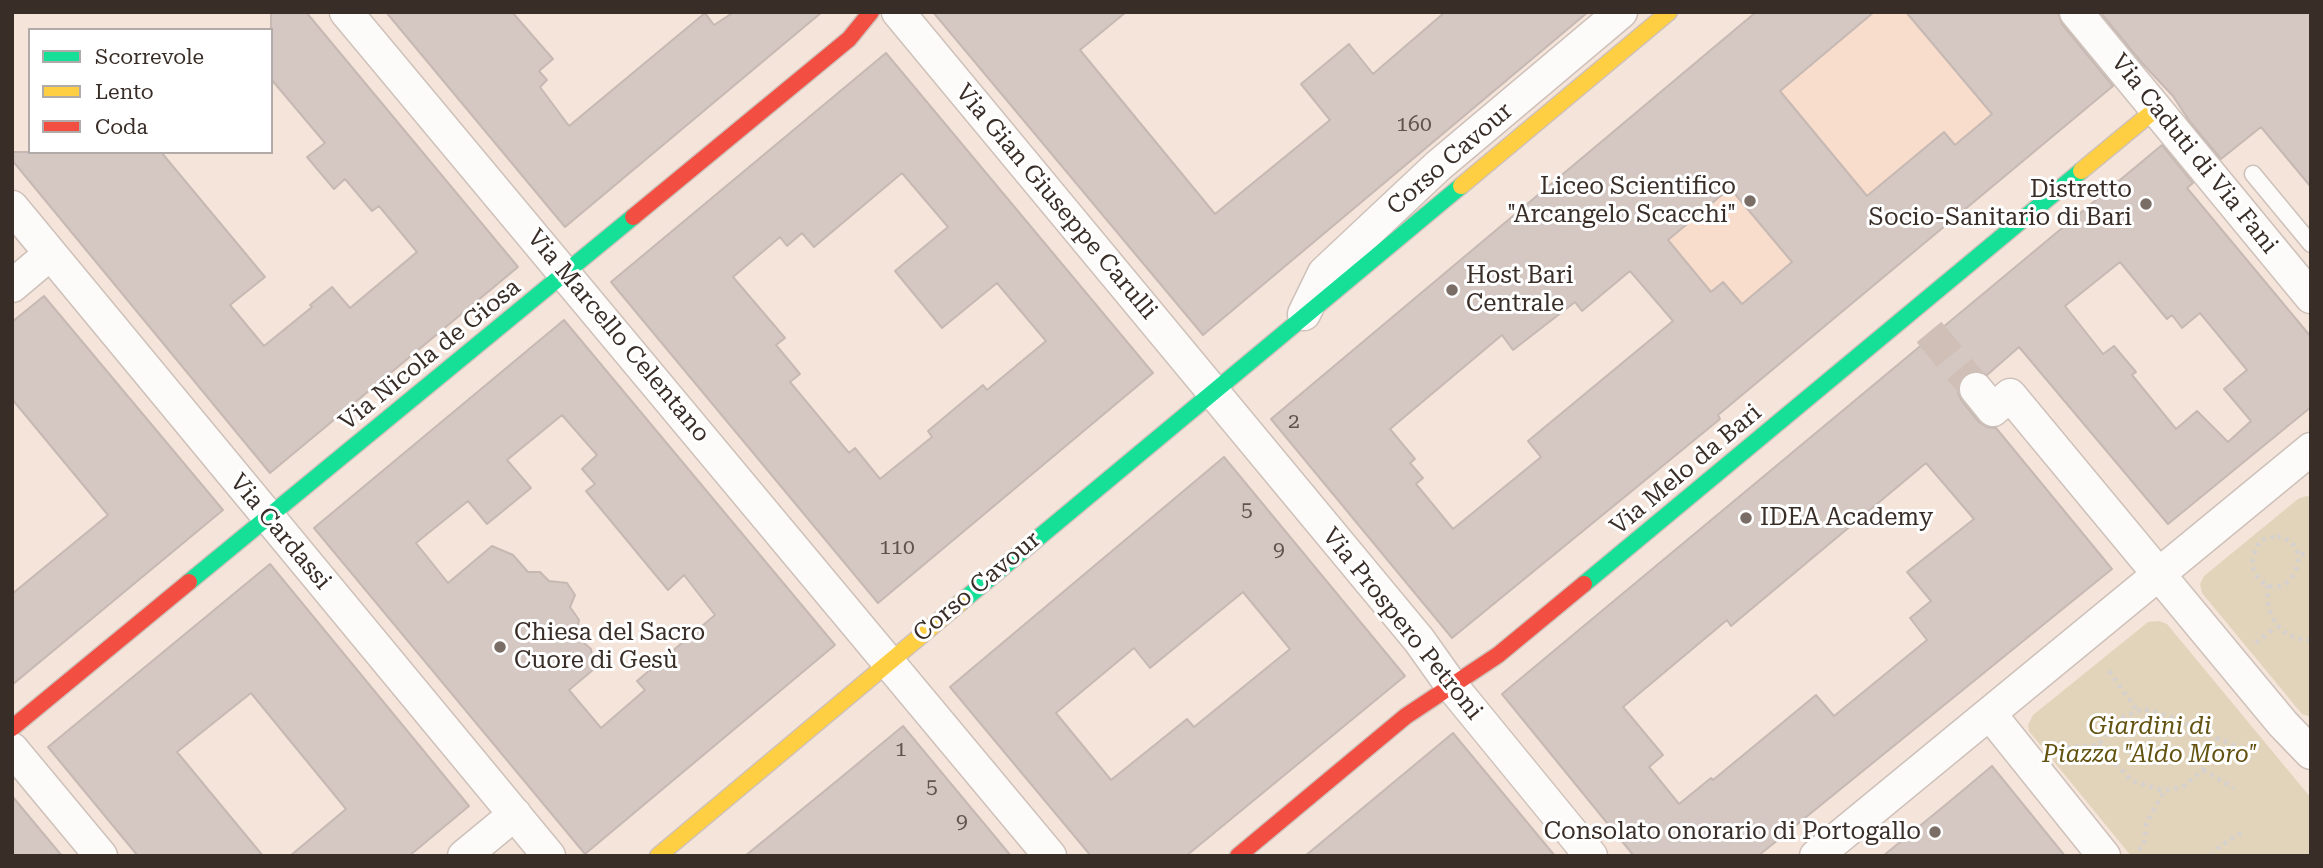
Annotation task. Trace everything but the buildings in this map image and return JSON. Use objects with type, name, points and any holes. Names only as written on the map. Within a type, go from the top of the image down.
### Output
[{"type":"main road","name":"Via Nicola de Giosa","points":[[12,728],[849,39],[871,12]]},
{"type":"main road","name":"Corso Cavour","points":[[658,856],[1669,12]]},
{"type":"main road","name":"Via Melo da Bari","points":[[1238,856],[1406,716],[1498,655],[2156,109]]},
{"type":"street","name":"Via Marcello Celentano","points":[[346,12],[566,272],[1050,856]]},
{"type":"street","name":"Via Gian Giuseppe Carulli","points":[[898,12],[1213,392]]},
{"type":"street","name":"Corso Cavour","points":[[1300,322],[1324,273],[1438,166],[1621,12]]},
{"type":"street","name":"Via Caduti di Via Fani","points":[[2076,12],[2311,297]]},
{"type":"street","name":"Via Cardassi","points":[[12,207],[549,856]]},
{"type":"street","points":[[12,286],[50,254]]},
{"type":"street","points":[[1976,389],[1993,410],[2010,395],[2283,724],[2311,753]]},
{"type":"street","name":"Via Prospero Petroni","points":[[1213,392],[1419,640],[1451,685],[1591,856]]},
{"type":"street","points":[[1816,856],[2311,449]]},
{"type":"street","points":[[1990,714],[2104,856]]},
{"type":"street","points":[[12,750],[101,856]]},
{"type":"street","points":[[464,856],[515,814]]},
{"type":"lane","name":"Via Caduti di Via Fani","points":[[2253,174],[2311,244]]},
{"type":"path","points":[[2277,536],[2285,538],[2292,541],[2301,554],[2300,570],[2291,582],[2268,585],[2253,569],[2253,553],[2261,540],[2277,536]]},
{"type":"path","points":[[2301,554],[2311,555]]},
{"type":"path","points":[[2268,585],[2268,610],[2276,627],[2290,636],[2311,640]]},
{"type":"path","points":[[2256,643],[2276,627]]},
{"type":"path","points":[[2109,671],[2138,712]]},
{"type":"path","points":[[2057,748],[2098,745],[2120,718],[2144,709],[2175,718],[2241,748],[2259,744]]},
{"type":"path","points":[[2098,745],[2132,782],[2164,791],[2184,786],[2203,770],[2218,738]]},
{"type":"path","points":[[2203,770],[2234,788]]},
{"type":"path","points":[[2139,850],[2144,845],[2146,824],[2164,791]]},
{"type":"path","points":[[2212,856],[2220,846],[2241,833]]},
{"type":"shaded area","points":[[1756,12],[2042,12],[2108,91],[1729,405],[1674,322],[1614,253]]},
{"type":"green space","name":"Giardini di Piazza \"Aldo Moro\"","points":[[2311,497],[2311,717],[2302,714],[2202,593],[2200,584],[2204,576],[2298,499]]},
{"type":"green space","name":"Giardini di Piazza \"Aldo Moro\"","points":[[2159,621],[2167,624],[2311,798],[2311,856],[2131,856],[2029,731],[2028,725],[2033,715],[2148,622]]},
{"type":"tunnel","points":[[1929,332],[1976,389]]},
{"type":"traffic: fast","points":[[1584,584],[2081,171]]},
{"type":"traffic: fast","points":[[960,603],[1461,186]]},
{"type":"traffic: fast","points":[[189,582],[633,217]]},
{"type":"traffic: slow","points":[[1461,186],[1669,12]]},
{"type":"traffic: slow","points":[[2081,171],[2156,109]]},
{"type":"traffic: slow","points":[[658,856],[960,603]]},
{"type":"traffic: jam","points":[[633,217],[849,39],[871,12]]},
{"type":"traffic: jam","points":[[12,728],[189,582]]},
{"type":"traffic: jam","points":[[1238,856],[1406,716],[1498,655],[1584,584]]},
{"type":"place","name":"Liceo Scientifico \"Arcangelo Scacchi\"","points":[[1750,201]]},
{"type":"place","name":"Distretto Socio-Sanitario di Bari","points":[[2146,204]]},
{"type":"place","name":"Host Bari Centrale","points":[[1452,290]]},
{"type":"place","name":"IDEA Academy","points":[[1746,518]]},
{"type":"place","name":"Chiesa del Sacro Cuore di Gesù","points":[[500,647]]},
{"type":"place","name":"Consolato onorario di Portogallo","points":[[1935,832]]}]
